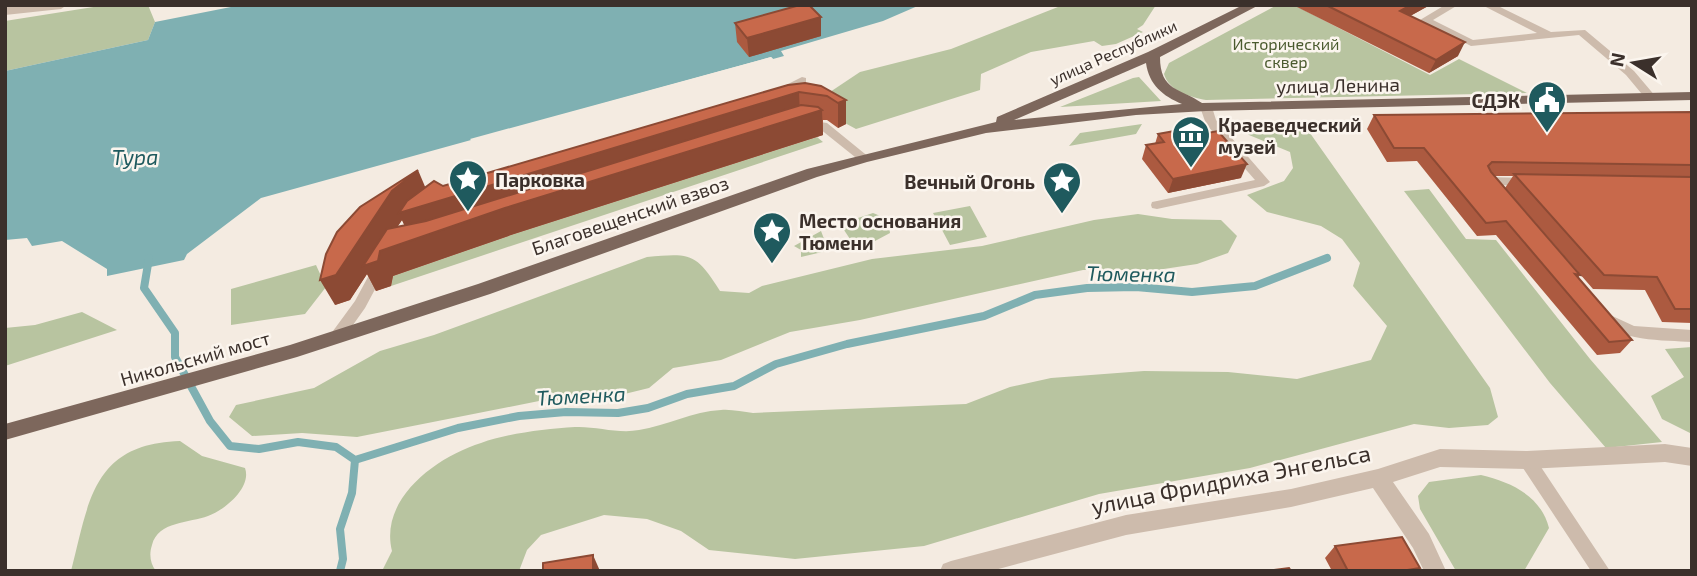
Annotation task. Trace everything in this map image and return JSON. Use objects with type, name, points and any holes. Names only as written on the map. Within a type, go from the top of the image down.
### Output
[{"type":"main road","name":"улица Республики","points":[[986,128],[1153,55],[1253,5]]},
{"type":"main road","points":[[1153,55],[1154,76],[1160,85],[1171,95],[1206,107]]},
{"type":"main road","name":"улица Ленина","points":[[986,128],[1136,111],[1206,107],[1692,96]]},
{"type":"main road","name":"Благовещенский взвоз","points":[[290,352],[484,289],[811,173],[986,128]]},
{"type":"main road","name":"Никольский мост","points":[[5,432],[290,352]]},
{"type":"street","points":[[5,11],[61,5]]},
{"type":"street","name":"улица Фридриха Энгельса","points":[[951,571],[1126,525],[1291,498],[1378,478],[1440,458],[1527,460],[1665,453],[1692,457]]},
{"type":"street","points":[[1378,478],[1421,541],[1435,571]]},
{"type":"lane","points":[[1453,5],[1425,20],[1471,43],[1581,32],[1630,73],[1650,97]]},
{"type":"lane","points":[[1487,5],[1548,35]]},
{"type":"lane","points":[[768,94],[802,80]]},
{"type":"lane","points":[[1157,205],[1264,182],[1210,121],[1206,107]]},
{"type":"lane","points":[[788,128],[801,123],[823,127],[864,158]]},
{"type":"lane","points":[[1504,200],[1488,181],[1542,182]]},
{"type":"lane","points":[[338,335],[360,304],[391,248]]},
{"type":"lane","points":[[1596,305],[1611,323],[1625,329],[1692,336]]},
{"type":"lane","points":[[1527,460],[1601,571]]},
{"type":"green space","points":[[106,5],[148,5],[155,22],[148,40],[5,71],[5,21]]},
{"type":"green space","points":[[1063,5],[1156,5],[1143,25],[1137,29],[1143,32],[1116,44],[1102,46],[1094,41],[1031,52],[981,74],[980,90],[856,129],[821,110],[806,108],[860,72],[951,49]]},
{"type":"green space","name":"Исторический сквер","points":[[1277,5],[1294,5],[1430,75],[1459,59],[1527,93],[1206,100],[1181,92],[1170,85],[1164,74],[1169,63]]},
{"type":"green space","points":[[1139,77],[1161,101],[1060,107],[1133,78]]},
{"type":"green space","points":[[1253,123],[1305,126],[1490,388],[1498,417],[1488,425],[1449,428],[1414,424],[1250,468],[1099,494],[924,546],[795,559],[709,550],[681,531],[647,519],[604,515],[541,535],[527,550],[519,571],[382,571],[392,551],[390,532],[394,514],[415,483],[446,458],[503,437],[575,427],[631,431],[721,410],[753,413],[966,404],[1010,387],[1051,378],[1144,371],[1228,372],[1297,379],[1371,360],[1387,326],[1353,286],[1360,263],[1342,239],[1321,226],[1267,212],[1247,195],[1284,181],[1293,168],[1290,152],[1249,135],[1241,125]]},
{"type":"green space","points":[[1142,124],[1136,134],[1069,146],[1080,133]]},
{"type":"green space","points":[[817,137],[823,142],[391,286],[393,276],[514,234]]},
{"type":"green space","points":[[1429,189],[1466,239],[1496,240],[1590,359],[1662,442],[1606,448],[1550,383],[1404,191]]},
{"type":"green space","points":[[970,206],[987,237],[950,245],[933,213]]},
{"type":"green space","points":[[873,213],[885,220],[890,233],[875,241],[854,245],[840,224]]},
{"type":"green space","points":[[1138,214],[1172,219],[1221,220],[1237,236],[1228,253],[1197,264],[1157,270],[1083,270],[860,320],[790,332],[721,360],[673,368],[649,388],[604,399],[539,401],[357,437],[302,433],[252,436],[229,417],[236,405],[314,388],[380,351],[434,335],[647,257],[674,255],[691,258],[705,269],[720,291],[749,293],[762,286],[872,259],[982,246],[1094,220]]},
{"type":"green space","points":[[821,231],[826,244],[835,249],[801,257],[801,250],[794,246]]},
{"type":"green space","points":[[316,265],[326,287],[305,314],[231,325],[231,289]]},
{"type":"green space","points":[[82,312],[117,330],[5,366],[5,328],[35,325]]},
{"type":"green space","points":[[1692,347],[1692,434],[1662,419],[1651,396],[1684,377],[1665,349]]},
{"type":"green space","points":[[180,441],[202,456],[245,468],[245,483],[236,497],[215,513],[161,531],[155,537],[151,552],[151,562],[156,571],[71,571],[90,500],[99,481],[112,465],[128,453],[151,445]]},
{"type":"green space","points":[[1481,475],[1514,486],[1532,499],[1545,517],[1549,528],[1524,571],[1456,571],[1420,509],[1418,496],[1429,482]]},
{"type":"water","name":"Тура","points":[[241,5],[920,5],[883,21],[781,51],[784,56],[773,59],[771,57],[261,198],[187,254],[184,260],[107,276],[107,269],[62,241],[32,246],[27,238],[5,240],[5,71],[148,40],[155,22]]},
{"type":"pier","points":[[771,57],[773,59],[723,74],[473,142],[470,139]]},
{"type":"building","points":[[800,5],[809,5],[821,17],[747,38],[735,23]]},
{"type":"building","points":[[1326,5],[1411,5],[1400,11],[1465,42],[1436,60]]},
{"type":"building","points":[[805,83],[821,86],[846,100],[838,103],[827,96],[799,92],[399,213],[407,201],[434,181],[443,186],[788,85]]},
{"type":"building","points":[[801,105],[822,110],[505,208],[380,251],[378,261],[363,266],[387,229],[426,221]]},
{"type":"building","points":[[1692,112],[1692,165],[1492,162],[1488,166],[1632,340],[1609,342],[1506,221],[1486,223],[1424,148],[1394,148],[1374,115]]},
{"type":"building","points":[[1185,129],[1191,136],[1218,131],[1247,164],[1173,179],[1146,145],[1164,142],[1158,134]]},
{"type":"building","points":[[418,170],[392,191],[336,275],[320,280],[326,254],[337,232],[360,207]]},
{"type":"building","points":[[1514,174],[1692,177],[1692,309],[1675,309],[1657,277],[1604,275]]},
{"type":"building","points":[[1402,537],[1420,568],[1401,571],[1348,571],[1335,546]]},
{"type":"building","points":[[593,555],[593,571],[543,571],[543,563]]},
{"type":"building","points":[[1289,568],[1291,571],[1266,571]]},
{"type":"waterway","name":"Тюменка","points":[[149,258],[144,288],[175,333],[175,357],[210,421],[230,446],[259,449],[298,442],[336,447],[355,460]]},
{"type":"waterway","name":"Тюменка","points":[[355,460],[458,428],[519,416],[566,412],[618,413],[648,408],[687,394],[734,386],[776,364],[847,344],[984,316],[1035,295],[1087,288],[1136,287],[1192,292],[1255,286],[1327,258]]},
{"type":"waterway","points":[[340,571],[343,559],[340,529],[352,493],[355,460]]},
{"type":"place","name":"СДЭК","points":[[1547,134]]},
{"type":"place","name":"Краеведческий музей","points":[[1191,169]]},
{"type":"place","name":"Парковка","points":[[468,213]]},
{"type":"place","name":"Вечный Огонь","points":[[1062,215]]},
{"type":"place","name":"Место основания Тюмени","points":[[772,265]]}]
